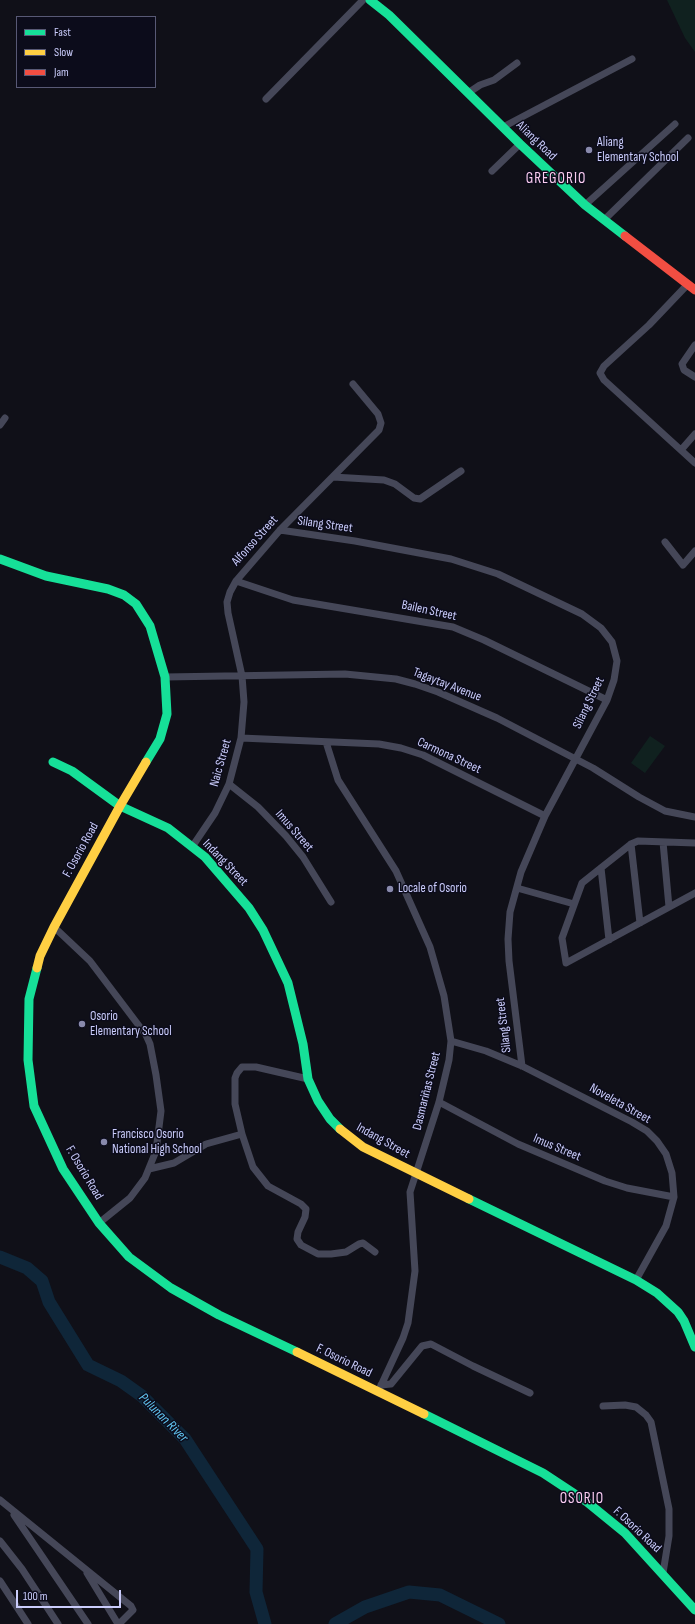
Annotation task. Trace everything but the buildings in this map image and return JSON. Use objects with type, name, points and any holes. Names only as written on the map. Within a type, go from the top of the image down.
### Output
[{"type":"street","points":[[266,99],[363,0]]},
{"type":"street","name":"Aliang Road","points":[[370,0],[389,15],[520,144],[585,205],[691,287]]},
{"type":"street","points":[[503,127],[632,59]]},
{"type":"street","points":[[468,93],[480,85],[494,80],[517,63]]},
{"type":"street","points":[[585,205],[674,124]]},
{"type":"street","points":[[604,220],[688,138]]},
{"type":"street","points":[[492,171],[520,144]]},
{"type":"street","points":[[691,287],[604,366],[600,374],[604,380],[695,463]]},
{"type":"street","points":[[695,345],[682,364],[684,370],[695,377]]},
{"type":"street","name":"Alfonso Street","points":[[242,676],[228,613],[227,602],[236,581],[280,530],[379,430],[381,423],[378,414],[353,384]]},
{"type":"street","points":[[0,425],[5,418]]},
{"type":"street","points":[[681,450],[695,434]]},
{"type":"street","points":[[333,477],[384,480],[395,484],[414,498],[420,500],[460,471]]},
{"type":"street","name":"Silang Street","points":[[280,530],[355,541],[451,559],[498,574],[582,614],[601,628],[612,642],[618,661],[614,680],[607,700],[545,816],[517,888],[510,912],[508,939],[522,1066]]},
{"type":"street","points":[[665,542],[683,565],[695,550]]},
{"type":"street","name":"F. Osorio Road","points":[[0,559],[46,576],[108,589],[124,595],[136,604],[150,626],[165,677],[166,714],[160,739],[120,806],[54,927],[40,956],[29,999],[28,1060],[34,1106],[63,1169],[99,1223],[129,1257],[171,1288],[219,1315],[380,1388],[543,1474],[587,1502],[625,1533],[695,1610]]},
{"type":"street","name":"Bailen Street","points":[[236,581],[293,600],[453,627],[484,640],[607,700]]},
{"type":"street","name":"Tagaytay Avenue","points":[[165,677],[345,674],[396,679],[444,694],[497,718],[575,758],[639,797],[665,810],[695,817]]},
{"type":"street","name":"Naic Street","points":[[192,847],[215,814],[229,784],[241,738],[244,702],[242,676]]},
{"type":"street","name":"Carmona Street","points":[[241,738],[379,744],[423,755],[545,816]]},
{"type":"street","name":"Dasmariñas Street","points":[[326,742],[338,780],[396,871],[430,947],[444,996],[451,1041],[450,1060],[439,1102],[410,1195],[415,1271],[408,1323],[403,1338],[380,1388]]},
{"type":"street","name":"Indang Street","points":[[53,762],[72,771],[120,806],[168,828],[204,857],[235,890],[249,908],[269,943],[288,984],[303,1044],[308,1079],[318,1102],[330,1119],[345,1134],[363,1147],[636,1280],[669,1303],[692,1331],[695,1347]]},
{"type":"street","name":"Imus Street","points":[[229,784],[258,807],[286,836],[303,857],[330,902]]},
{"type":"street","points":[[695,843],[638,841],[631,844],[582,883],[562,938],[566,963],[695,893]]},
{"type":"street","points":[[663,842],[669,907]]},
{"type":"street","points":[[631,844],[640,923]]},
{"type":"street","points":[[601,868],[609,940]]},
{"type":"street","points":[[517,888],[574,904]]},
{"type":"street","points":[[54,927],[80,950],[94,966],[146,1035],[150,1044],[161,1111],[156,1151],[145,1178],[130,1198],[99,1223]]},
{"type":"street","name":"Noveleta Street","points":[[451,1041],[486,1051],[522,1066],[647,1131],[666,1154],[672,1173],[674,1197],[666,1226],[636,1280]]},
{"type":"street","points":[[308,1079],[256,1067],[242,1067],[235,1078],[235,1104],[242,1134],[253,1167],[268,1186],[306,1208],[305,1217],[298,1232],[297,1239],[301,1245],[318,1254],[331,1254],[346,1252],[358,1244],[363,1243],[375,1252]]},
{"type":"street","name":"Imus Street","points":[[439,1102],[518,1144],[605,1181],[627,1188],[674,1197]]},
{"type":"street","points":[[149,1169],[174,1163],[206,1144],[242,1134]]},
{"type":"street","points":[[380,1388],[391,1384],[396,1380],[422,1346],[431,1344],[473,1366],[530,1392]]},
{"type":"street","points":[[603,1406],[625,1404],[636,1407],[646,1415],[650,1422],[669,1509],[669,1536],[662,1573]]},
{"type":"street","points":[[0,1500],[131,1606],[133,1610],[118,1624],[84,1568]]},
{"type":"street","points":[[9,1508],[88,1624]]},
{"type":"street","points":[[0,1541],[22,1569],[58,1624]]},
{"type":"street","points":[[0,1580],[28,1624]]},
{"type":"shaded area","points":[[667,0],[695,0],[695,52],[685,38]]},
{"type":"shaded area","points":[[650,736],[665,746],[645,773],[631,763]]},
{"type":"waterway","name":"Pulunan River","points":[[0,1257],[27,1268],[42,1281],[49,1302],[88,1365],[121,1381],[142,1396],[185,1439],[257,1549],[256,1592],[265,1624]]},
{"type":"waterway","name":"Pulunan River","points":[[335,1624],[365,1607],[409,1592],[440,1595],[499,1624]]},
{"type":"traffic: fast","points":[[370,0],[389,15],[520,144],[585,205],[625,236]]},
{"type":"traffic: fast","points":[[0,559],[46,576],[108,589],[124,595],[136,604],[150,626],[165,677],[167,714],[160,739],[146,762]]},
{"type":"traffic: fast","points":[[53,762],[72,771],[120,806],[168,828],[205,857],[249,908],[263,930],[288,983],[303,1044],[308,1079],[318,1101],[330,1119],[340,1129]]},
{"type":"traffic: fast","points":[[37,968],[29,999],[28,1060],[34,1106],[63,1169],[99,1223],[129,1257],[171,1288],[219,1315],[297,1352]]},
{"type":"traffic: fast","points":[[469,1199],[636,1280],[657,1293],[678,1312],[684,1321],[695,1347]]},
{"type":"traffic: fast","points":[[424,1414],[543,1473],[587,1502],[625,1533],[695,1610]]},
{"type":"traffic: slow","points":[[37,968],[40,956],[54,927],[120,806],[146,762]]},
{"type":"traffic: slow","points":[[340,1129],[363,1147],[469,1199]]},
{"type":"traffic: slow","points":[[297,1352],[424,1414]]},
{"type":"traffic: jam","points":[[625,236],[695,290]]},
{"type":"place","name":"Aliang Elementary School","points":[[589,150]]},
{"type":"place","name":"Locale of Osorio","points":[[390,889]]},
{"type":"place","name":"Osorio Elementary School","points":[[82,1024]]},
{"type":"place","name":"Francisco Osorio National High School","points":[[104,1142]]},
{"type":"district","name":"GREGORIO","points":[[556,179]]},
{"type":"district","name":"OSORIO","points":[[582,1499]]}]
